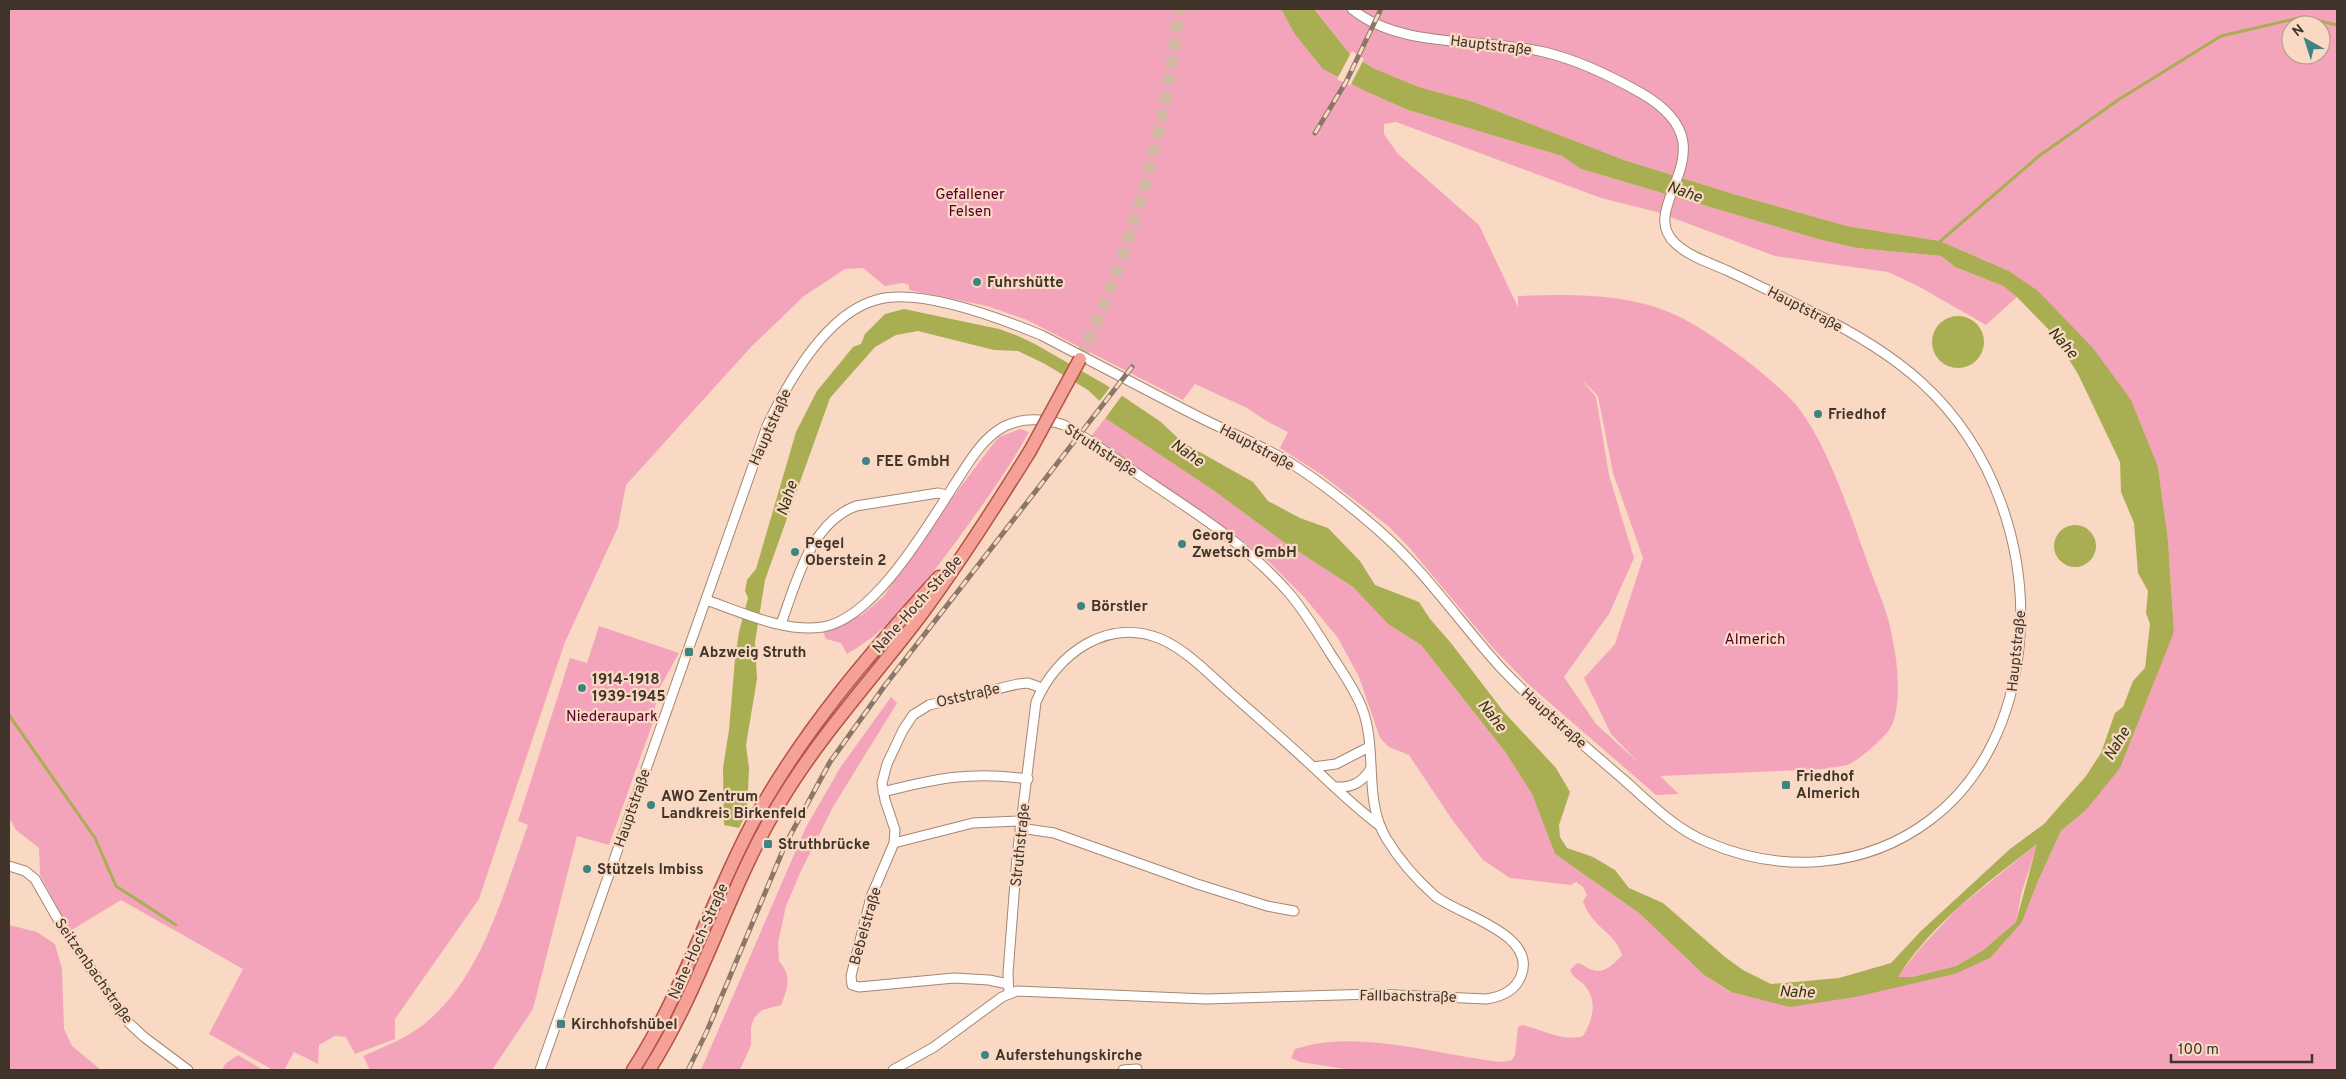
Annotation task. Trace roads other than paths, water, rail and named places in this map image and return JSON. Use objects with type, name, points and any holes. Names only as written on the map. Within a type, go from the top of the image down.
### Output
[{"type":"main road","points":[[970,544],[1030,451],[1080,359]]},
{"type":"main road","name":"Nahe-Hoch-Straße","points":[[633,1070],[666,1014],[740,848],[776,782],[809,733],[848,683],[970,544]]},
{"type":"main road","name":"Nahe-Hoch-Straße","points":[[649,1070],[687,1000],[743,871],[782,798],[822,741],[920,615],[970,544]]},
{"type":"street","name":"Hauptstraße","points":[[540,1070],[765,433],[786,388],[798,369],[831,330],[867,303],[890,297],[929,301],[982,313],[1041,335],[1277,456],[1316,481],[1398,547],[1482,647],[1521,688],[1627,783],[1690,833],[1707,842],[1751,857],[1790,863],[1825,862],[1874,850],[1912,832],[1949,805],[1981,764],[2002,725],[2016,676],[2022,610],[2021,588],[2007,518],[1994,487],[1961,426],[1920,381],[1856,335],[1682,248],[1668,236],[1664,222],[1683,157],[1685,141],[1679,125],[1670,114],[1644,94],[1589,66],[1543,52],[1483,42],[1424,37],[1402,33],[1366,20],[1352,9]]},
{"type":"street","name":"Struthstraße","points":[[706,600],[796,628],[825,626],[863,607],[886,583],[984,442],[1006,426],[1020,422],[1052,421],[1074,431],[1222,532],[1274,578],[1304,612],[1356,694],[1363,710],[1371,768]]},
{"type":"street","points":[[777,623],[805,559],[828,527],[845,510],[856,506],[938,493],[947,495]]},
{"type":"street","name":"Struthstraße","points":[[1009,989],[1020,825],[1028,779],[1033,716],[1042,688],[1068,657],[1096,637],[1124,632],[1149,635],[1172,645],[1192,660],[1380,826]]},
{"type":"street","name":"Oststraße","points":[[894,843],[895,830],[883,792],[884,774],[895,746],[908,722],[920,709],[940,701],[1018,684],[1028,683],[1042,688]]},
{"type":"street","points":[[1313,767],[1336,764],[1369,747]]},
{"type":"street","points":[[1335,787],[1350,787],[1358,784],[1371,768]]},
{"type":"street","name":"Fallbachstraße","points":[[1009,989],[1206,999],[1375,994],[1486,999],[1496,998],[1514,988],[1523,971],[1523,961],[1514,942],[1494,928],[1460,912],[1436,896],[1392,847],[1380,826],[1371,768]]},
{"type":"street","points":[[883,792],[929,780],[958,776],[986,774],[1028,779]]},
{"type":"street","points":[[894,843],[973,823],[1020,825],[1054,833],[1197,884],[1267,906],[1294,911]]},
{"type":"street","name":"Bebelstraße","points":[[894,843],[864,919],[851,976],[852,985],[867,987],[954,978],[989,980],[1009,989]]},
{"type":"street","name":"Seitzenbachstraße","points":[[9,866],[25,871],[35,879],[60,922],[128,1023],[188,1070]]},
{"type":"street","points":[[893,1070],[934,1047],[1009,989]]},
{"type":"street","points":[[1123,1070],[1137,1069]]},
{"type":"water","name":"Nahe","points":[[1281,9],[1314,9],[1349,53],[1373,68],[1419,87],[1474,102],[1624,160],[1737,195],[1847,226],[1940,241],[2009,271],[2038,291],[2093,348],[2131,400],[2158,467],[2168,540],[2174,632],[2120,768],[2087,809],[2061,831],[2022,922],[1990,958],[1955,974],[1855,997],[1790,1007],[1731,992],[1704,975],[1639,913],[1555,854],[1532,794],[1506,753],[1421,645],[1388,624],[1353,587],[1282,541],[1213,490],[1105,418],[1109,410],[1088,390],[1045,364],[1018,351],[994,350],[918,331],[896,335],[875,347],[830,398],[765,580],[755,642],[757,679],[746,745],[749,768],[747,812],[739,828],[724,825],[723,768],[729,730],[735,659],[739,632],[748,598],[745,591],[747,580],[756,569],[796,432],[817,391],[853,347],[861,344],[865,334],[885,314],[904,309],[999,329],[1035,344],[1106,385],[1161,422],[1182,442],[1253,482],[1268,501],[1300,518],[1328,528],[1360,561],[1375,585],[1419,602],[1430,619],[1451,643],[1503,711],[1556,768],[1570,792],[1559,825],[1560,837],[1567,848],[1593,857],[1615,870],[1629,888],[1663,903],[1725,957],[1743,970],[1771,984],[1839,978],[1891,963],[1921,931],[2010,849],[2044,824],[2086,776],[2101,753],[2115,713],[2123,707],[2133,681],[2145,668],[2150,624],[2146,613],[2148,591],[2138,573],[2134,523],[2121,492],[2120,462],[2078,374],[2052,333],[2017,297],[2003,286],[1955,267],[1941,256],[1856,248],[1818,239],[1581,169],[1562,156],[1408,110],[1367,92],[1323,69],[1294,33]],"holes":[[[2037,844],[2016,922],[1982,951],[1956,966],[1912,977],[1898,977],[1912,957],[1944,921],[1980,889]]]},
{"type":"water","points":[[1953,316],[1963,316],[1977,323],[1984,337],[1984,347],[1977,361],[1963,368],[1953,368],[1943,364],[1936,357],[1932,347],[1932,337],[1936,327],[1943,320]]},
{"type":"water","points":[[2079,525],[2087,528],[2093,534],[2096,546],[2093,558],[2087,564],[2071,567],[2063,564],[2057,558],[2054,542],[2057,534],[2063,528]]},
{"type":"waterway","points":[[1937,244],[2039,156],[2118,100],[2221,36],[2303,17],[2337,25]]},
{"type":"waterway","points":[[9,715],[95,838],[116,886],[176,925]]},
{"type":"tunnel","points":[[1080,359],[1116,274],[1144,188],[1165,100],[1179,9]]},
{"type":"railway","points":[[1315,133],[1346,82],[1381,9]]},
{"type":"railway","points":[[688,1070],[707,1031],[786,843],[830,762],[886,684],[1132,367]]},
{"type":"place","name":"Fuhrshütte","points":[[977,282]]},
{"type":"place","name":"Friedhof","points":[[1818,414]]},
{"type":"place","name":"FEE GmbH","points":[[866,461]]},
{"type":"place","name":"Georg Zwetsch GmbH","points":[[1182,544]]},
{"type":"place","name":"Pegel Oberstein 2","points":[[795,552]]},
{"type":"place","name":"Börstler","points":[[1081,606]]},
{"type":"place","name":"Abzweig Struth","points":[[689,652]]},
{"type":"place","name":"1914-1918 1939-1945","points":[[582,688]]},
{"type":"place","name":"Friedhof Almerich","points":[[1786,785]]},
{"type":"place","name":"AWO Zentrum Landkreis Birkenfeld","points":[[651,805]]},
{"type":"place","name":"Struthbrücke","points":[[768,844]]},
{"type":"place","name":"Stützels Imbiss","points":[[587,869]]},
{"type":"place","name":"Kirchhofshübel","points":[[561,1024]]},
{"type":"place","name":"Auferstehungskirche","points":[[985,1055]]},
{"type":"park label","name":"Gefallener Felsen","points":[[970,202]]},
{"type":"park label","name":"Almerich","points":[[1755,639]]},
{"type":"park label","name":"Niederaupark","points":[[612,716]]}]
